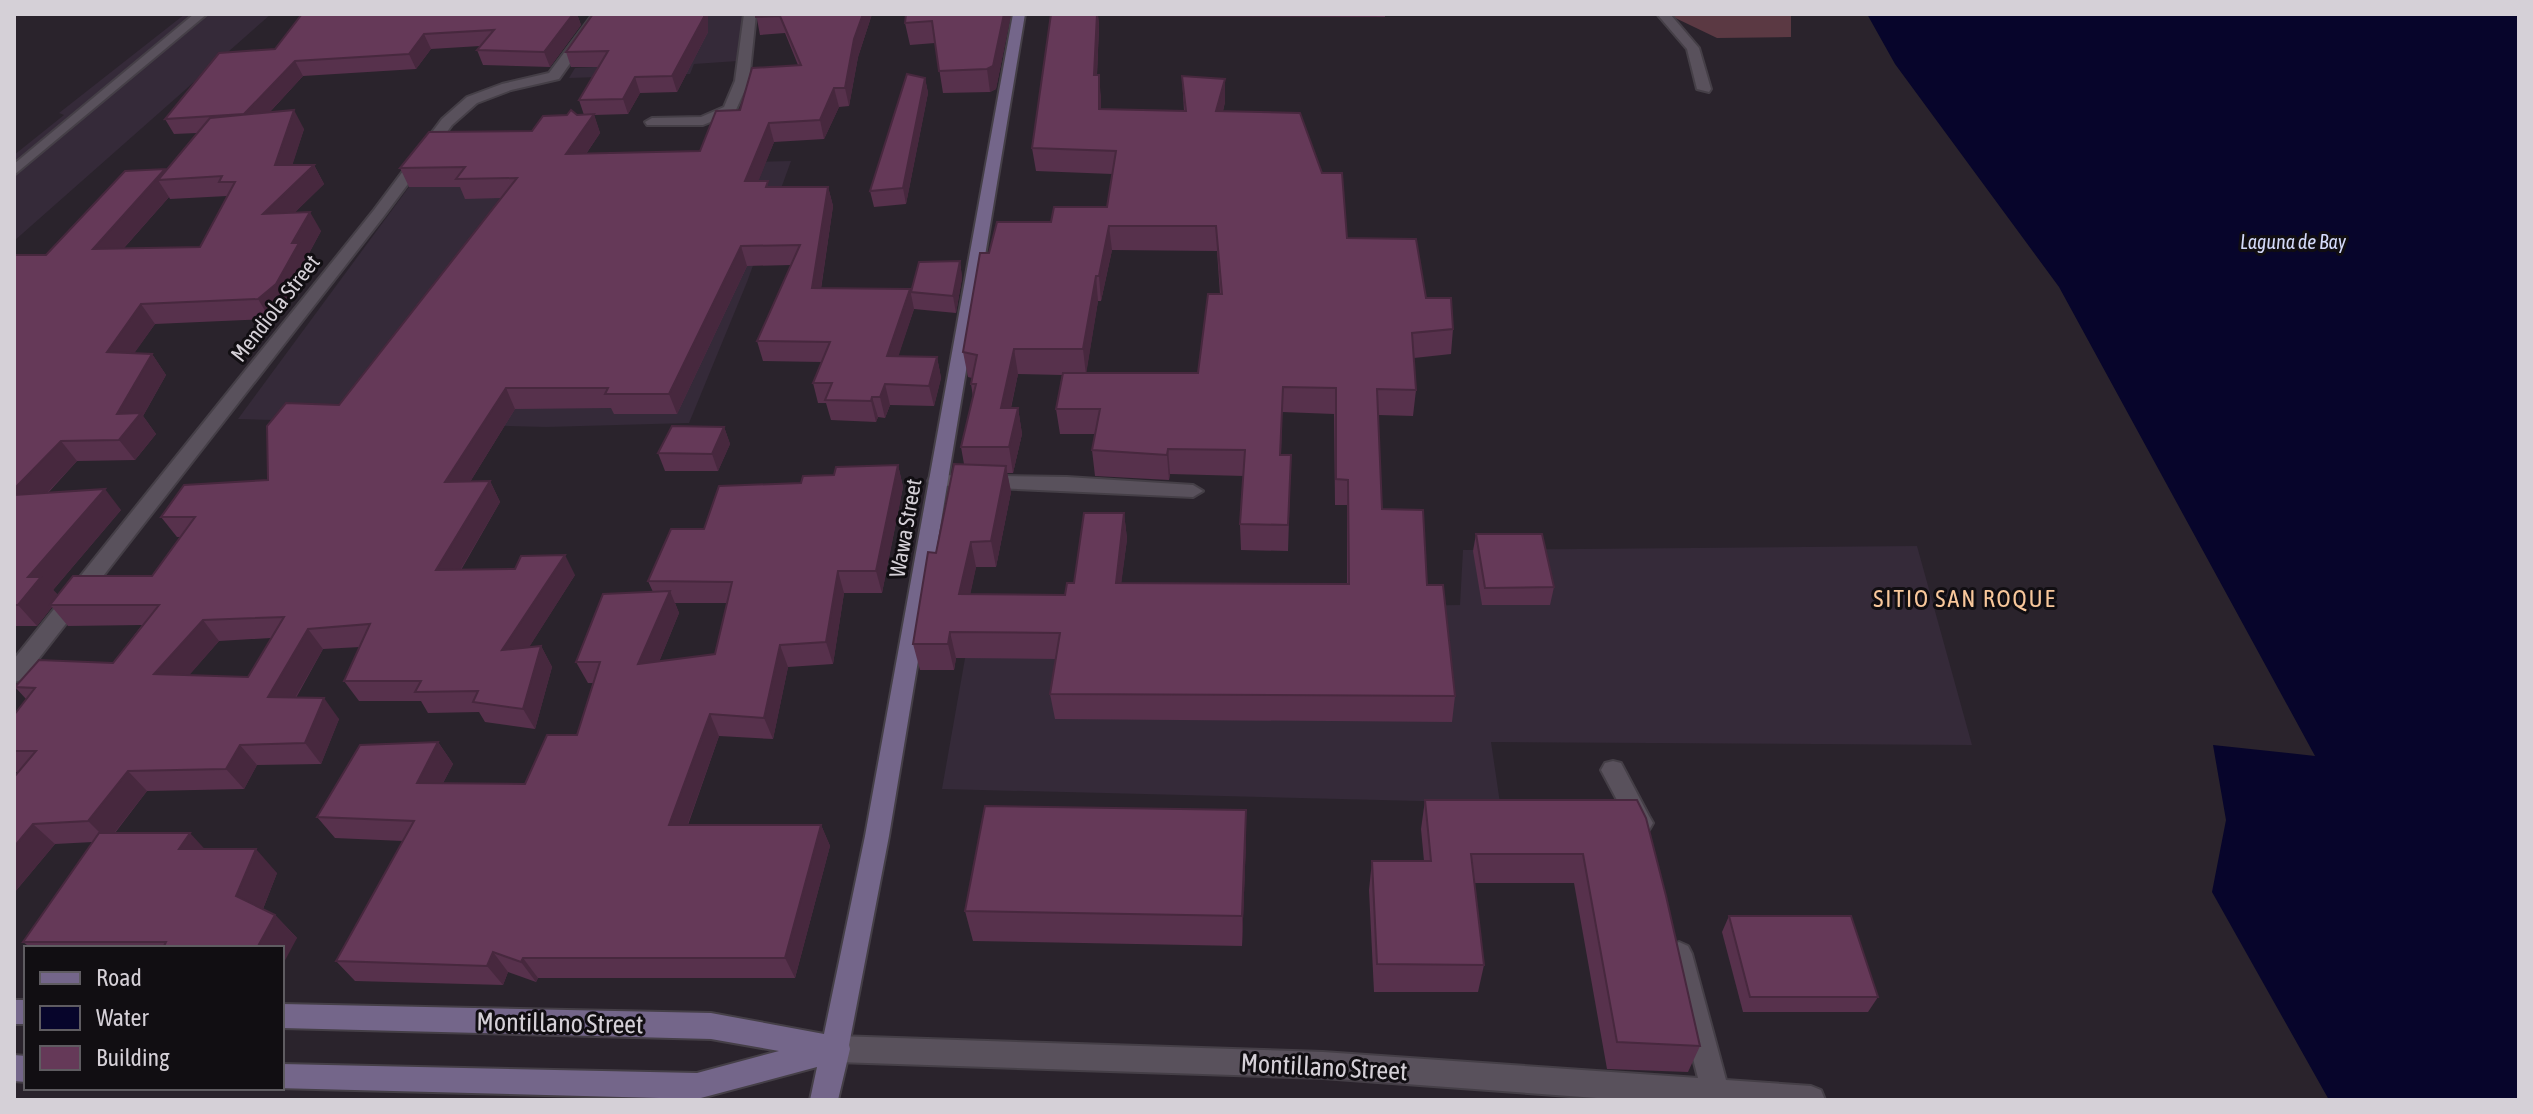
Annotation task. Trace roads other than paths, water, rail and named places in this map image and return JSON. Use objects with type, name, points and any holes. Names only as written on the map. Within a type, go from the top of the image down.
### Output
[{"type":"main road","name":"Wawa Street","points":[[824,1100],[837,1049],[877,836],[1019,14]]},
{"type":"main road","name":"Montillano Street","points":[[284,1016],[711,1026],[837,1049]]},
{"type":"main road","name":"Montillano Street","points":[[284,1077],[697,1086],[837,1049]]},
{"type":"street","points":[[14,171],[201,14]]},
{"type":"street","points":[[652,122],[703,121],[730,109],[742,81],[750,14]]},
{"type":"street","points":[[1663,14],[1693,48],[1704,89]]},
{"type":"street","name":"Mendiola Street","points":[[14,674],[379,213],[447,122],[472,100],[507,87],[554,76],[592,17]]},
{"type":"street","points":[[937,481],[1067,483],[1193,491]]},
{"type":"street","points":[[1613,770],[1651,846]]},
{"type":"street","points":[[1671,923],[1719,1096]]},
{"type":"street","name":"Montillano Street","points":[[837,1049],[1323,1065],[1719,1096],[1811,1100]]},
{"type":"water","name":"Laguna de Bay","points":[[1867,14],[2519,14],[2519,1100],[2329,1100],[2212,892],[2226,820],[2213,745],[2315,756],[2059,287],[1895,64]]},
{"type":"district","name":"SITIO SAN ROQUE","points":[[1965,598]]}]
